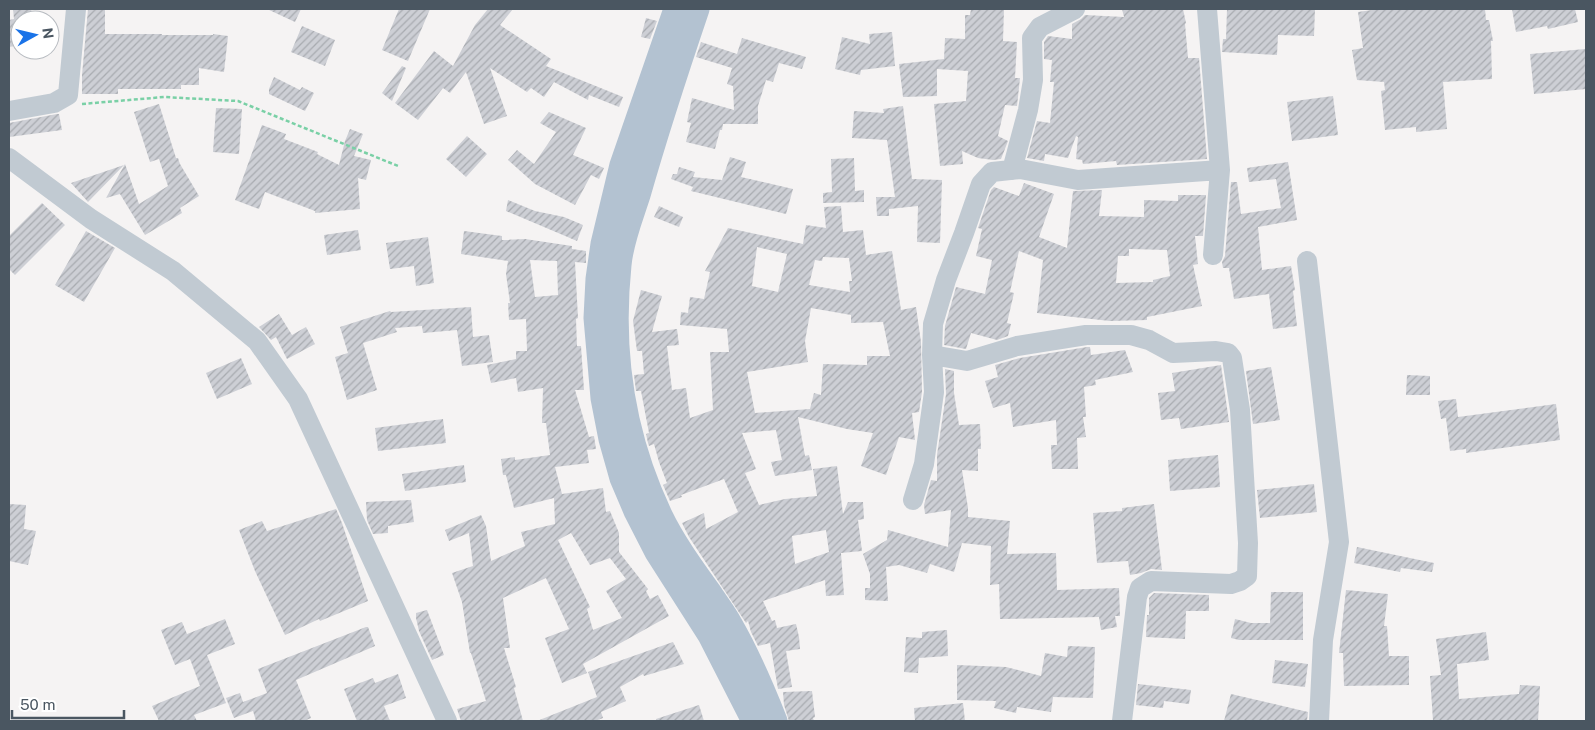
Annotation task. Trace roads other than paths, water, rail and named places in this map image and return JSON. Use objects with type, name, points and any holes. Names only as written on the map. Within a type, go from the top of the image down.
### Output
[{"type":"main road","points":[[676,9],[622,164],[603,244],[598,279],[596,318],[602,389],[611,439],[622,478],[636,511],[657,552],[710,636],[754,721]]},
{"type":"main road","points":[[697,9],[650,148],[619,263],[617,330],[620,384],[622,402],[632,441],[645,480],[660,515],[681,553],[730,623],[762,689],[775,721]]},
{"type":"street","points":[[9,112],[54,103],[68,95],[76,9]]},
{"type":"street","points":[[1012,170],[1028,110],[1033,80],[1032,38],[1040,27],[1075,9]]},
{"type":"street","points":[[1207,9],[1220,170],[1214,255]]},
{"type":"street","points":[[9,158],[91,219],[173,271],[257,341],[298,399],[447,721]]},
{"type":"street","points":[[913,500],[924,464],[934,392],[933,324],[946,280],[981,184],[992,172],[1020,169],[1078,180],[1220,170]]},
{"type":"street","points":[[1307,261],[1339,542],[1323,640],[1319,721]]},
{"type":"street","points":[[932,355],[967,361],[1017,346],[1086,335],[1131,335],[1149,340],[1173,353],[1216,351],[1228,353],[1232,358],[1240,410],[1248,543],[1247,576],[1231,584],[1151,581],[1140,588],[1137,597],[1122,721]]}]
